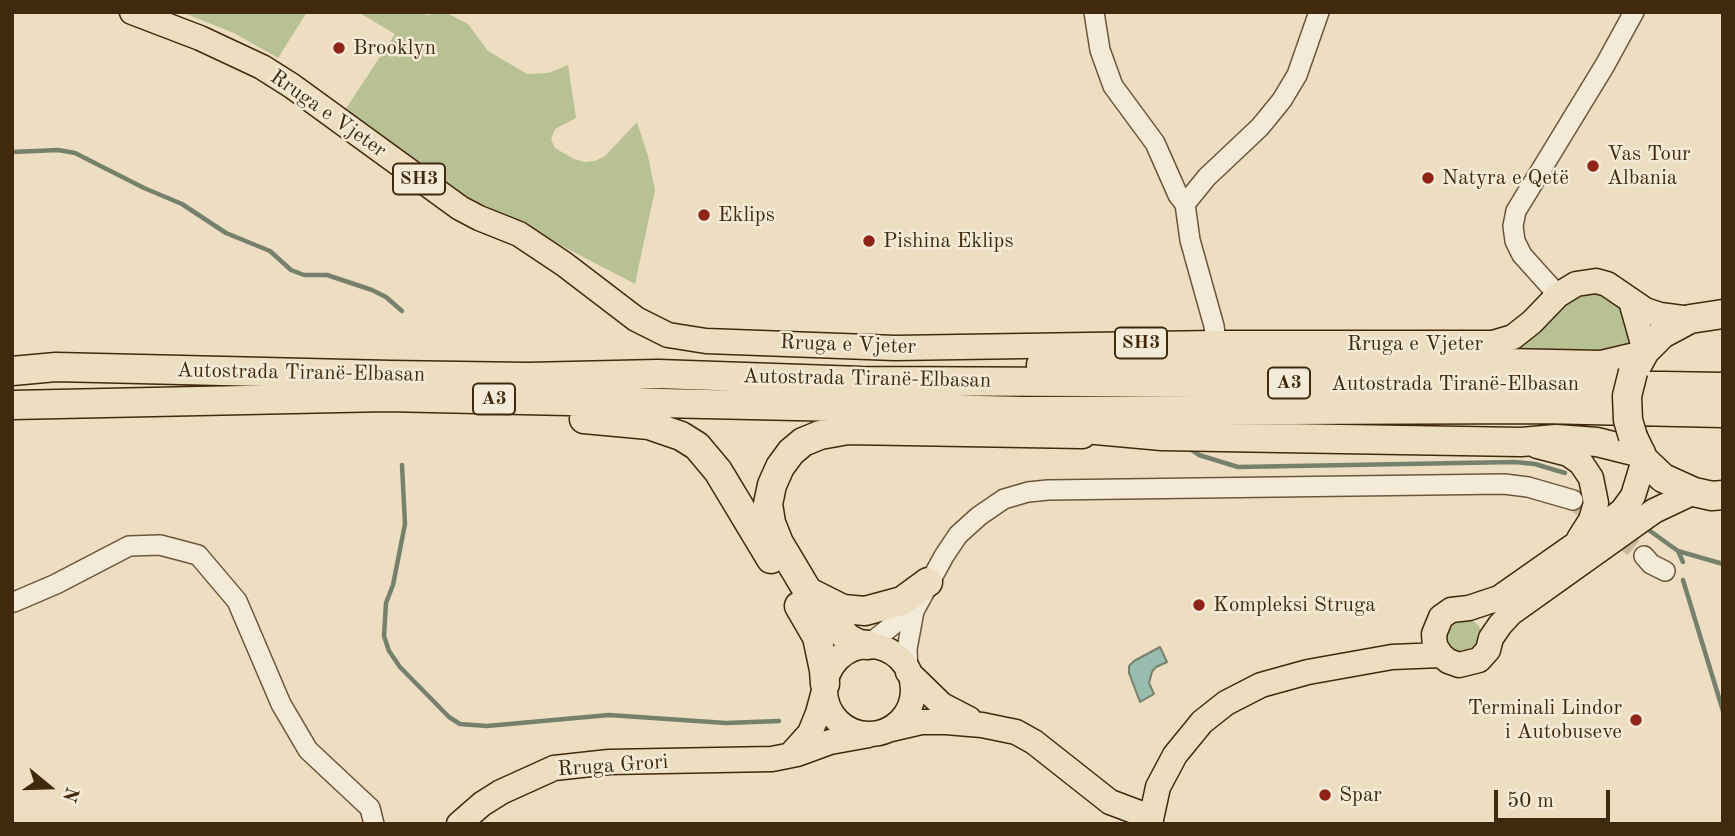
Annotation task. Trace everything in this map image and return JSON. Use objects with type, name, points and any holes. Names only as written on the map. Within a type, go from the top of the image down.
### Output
[{"type":"highway","points":[[1713,496],[1663,478],[1639,450],[1628,420],[1627,396],[1640,359],[1662,334],[1690,319],[1723,314]]},
{"type":"highway","points":[[861,381],[914,370],[1219,357],[1601,365],[1640,359]]},
{"type":"highway","name":"Autostrada Tiranë-Elbasan","points":[[12,370],[56,367],[528,377],[658,374],[861,381],[1723,387]]},
{"type":"highway","points":[[430,398],[453,407],[495,417],[604,420],[649,425],[681,436],[696,446],[710,460],[734,496],[813,629],[821,654],[825,685]]},
{"type":"highway","name":"Autostrada Tiranë-Elbasan","points":[[12,405],[430,398],[889,410],[1542,409],[1723,413]]},
{"type":"highway","points":[[889,410],[1162,436]]},
{"type":"highway","points":[[867,645],[856,644],[834,628],[816,607],[779,543],[771,523],[768,504],[775,477],[785,458],[797,446],[820,435],[874,429],[1521,442],[1556,439],[1597,442],[1639,450]]},
{"type":"highway","points":[[804,586],[814,596],[833,605],[865,611],[902,601],[928,582]]},
{"type":"main road","name":"Rruga e Vjeter","points":[[132,12],[200,38],[261,67],[292,86],[460,208],[519,234],[631,315],[668,335],[706,341],[895,348],[1216,342],[1493,344],[1513,337],[1558,295],[1576,284],[1595,281],[1607,284],[1631,301],[1660,315],[1690,319]]},
{"type":"main road","points":[[1631,301],[1640,359]]},
{"type":"main road","points":[[1521,442],[1568,454],[1581,463],[1591,478],[1596,503],[1591,520],[1577,542]]},
{"type":"main road","points":[[1392,657],[1435,628],[1446,613],[1499,598],[1622,511],[1633,496],[1639,450]]},
{"type":"main road","points":[[1435,628],[1434,640],[1441,655],[1448,662],[1459,665],[1474,663],[1488,650],[1491,638],[1510,613],[1654,511],[1713,496]]},
{"type":"main road","points":[[1469,608],[1486,620],[1491,638]]},
{"type":"main road","points":[[782,758],[796,749],[810,733],[831,667],[839,657],[855,647],[867,645],[887,650],[900,659],[908,672],[942,705],[982,725],[1023,735],[1110,802],[1150,821],[1158,788],[1175,755],[1218,708],[1261,685],[1308,672],[1392,657],[1441,655]]},
{"type":"main road","points":[[825,685],[825,699],[835,719],[853,732],[880,732],[903,718],[910,704],[912,688],[908,672]]},
{"type":"main road","name":"Rruga Grori","points":[[459,824],[501,792],[554,768],[608,762],[755,761],[782,758],[830,742],[934,722],[982,725]]},
{"type":"street","points":[[1094,12],[1100,50],[1113,86],[1155,143],[1178,195],[1185,204],[1190,240],[1216,342]]},
{"type":"street","points":[[1185,204],[1208,177],[1260,127],[1282,100],[1297,75],[1319,12]]},
{"type":"street","points":[[1558,295],[1522,255],[1515,241],[1513,226],[1516,211],[1634,12]]},
{"type":"street","points":[[867,645],[894,624],[928,582],[958,535],[1004,499],[1028,492],[1048,489],[1504,484],[1528,487],[1573,500]]},
{"type":"street","points":[[14,602],[56,584],[129,546],[160,545],[198,555],[237,601],[281,704],[308,750],[370,808],[374,824]]},
{"type":"street","points":[[1644,556],[1651,564],[1665,571]]},
{"type":"street","points":[[908,672],[909,630],[914,611],[928,582]]},
{"type":"green space","points":[[181,12],[307,12],[278,58],[234,33]]},
{"type":"green space","points":[[358,12],[449,14],[468,24],[488,51],[527,74],[548,73],[568,65],[576,118],[555,129],[551,139],[555,148],[574,159],[585,162],[605,156],[637,122],[655,190],[635,284],[457,191],[345,110],[395,34]]},
{"type":"green space","points":[[1591,288],[1623,308],[1631,336],[1626,346],[1617,353],[1515,349],[1532,337],[1566,300]]},
{"type":"green space","points":[[1467,616],[1479,626],[1482,633],[1478,648],[1464,655],[1449,651],[1443,630],[1446,623]]},
{"type":"shaded area","points":[[1160,647],[1167,662],[1152,672],[1149,683],[1154,694],[1140,702],[1129,666]]},
{"type":"waterway","points":[[12,152],[58,150],[75,153],[182,204],[226,233],[270,251],[291,270],[304,275],[327,275],[372,290],[386,297],[402,311]]},
{"type":"waterway","points":[[1190,449],[1199,455],[1238,467],[1515,462],[1535,464],[1565,473]]},
{"type":"waterway","points":[[402,465],[405,524],[393,585],[386,603],[384,636],[389,651],[400,667],[449,717],[460,724],[487,726],[609,715],[726,723],[779,721]]},
{"type":"waterway","points":[[1646,528],[1678,551],[1723,564]]},
{"type":"waterway","points":[[1678,551],[1683,562]]},
{"type":"waterway","points":[[1683,580],[1723,711]]},
{"type":"tunnel","points":[[1573,500],[1644,556]]},
{"type":"place","name":"Brooklyn","points":[[339,48]]},
{"type":"place","name":"Vas Tour Albania","points":[[1593,166]]},
{"type":"place","name":"Natyra e Qetë","points":[[1428,178]]},
{"type":"place","name":"Eklips","points":[[704,215]]},
{"type":"place","name":"Pishina Eklips","points":[[869,241]]},
{"type":"place","name":"Kompleksi Struga","points":[[1199,605]]},
{"type":"place","name":"Terminali Lindor i Autobuseve","points":[[1636,720]]},
{"type":"place","name":"Spar","points":[[1325,795]]}]
